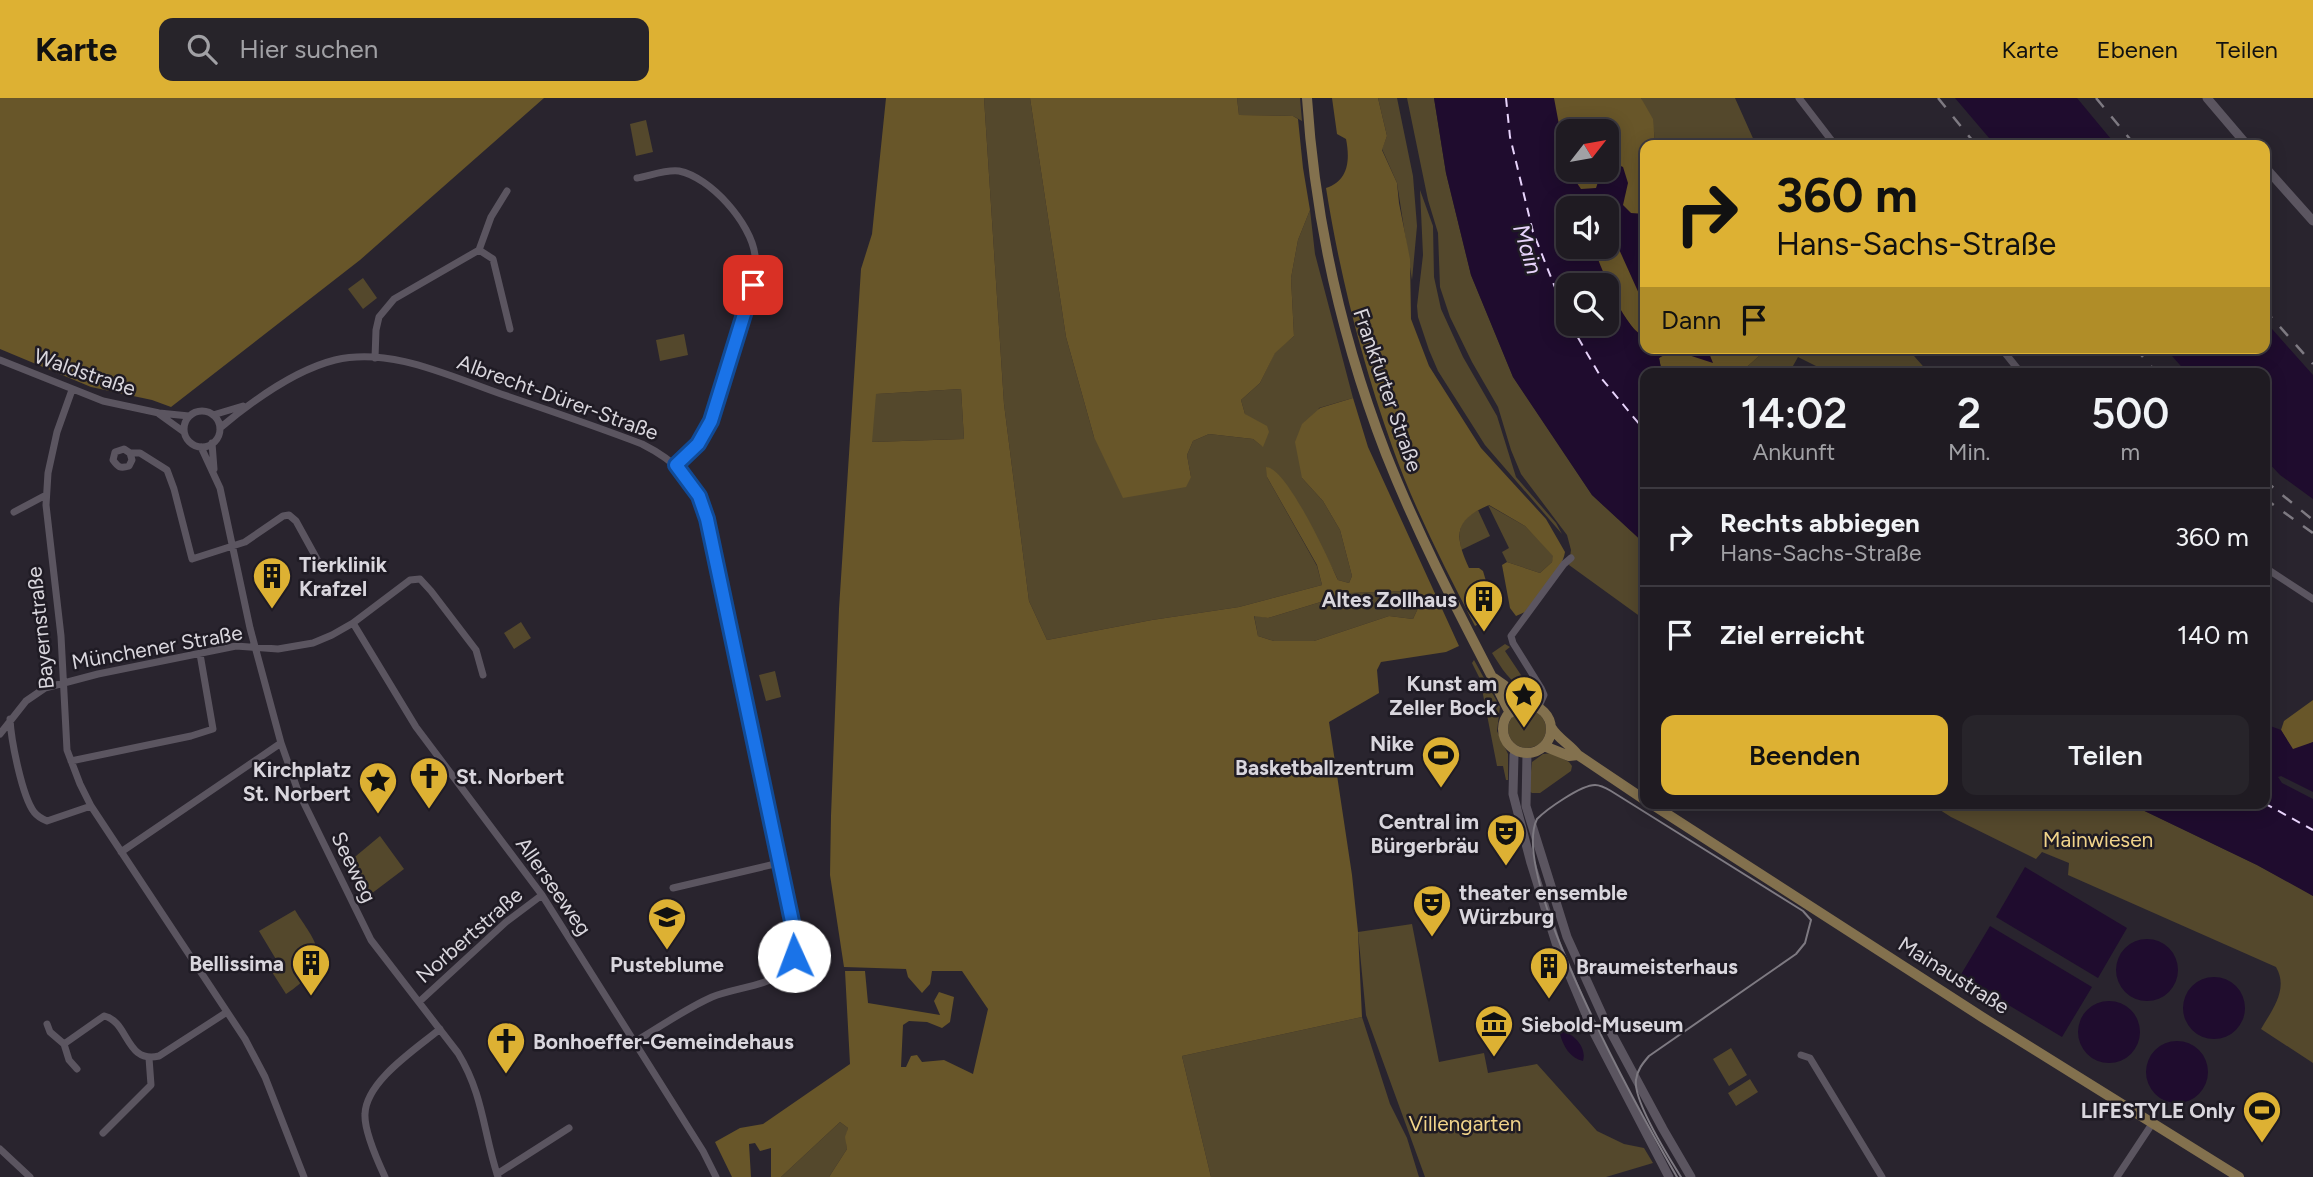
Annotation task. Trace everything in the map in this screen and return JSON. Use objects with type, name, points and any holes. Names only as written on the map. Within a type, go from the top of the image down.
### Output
[{"type":"main road","name":"Frankfurter Straße","points":[[1307,98],[1313,169],[1326,248],[1341,314],[1362,384],[1410,511],[1461,619],[1492,676],[1504,685],[1515,710]]},
{"type":"main road","points":[[1551,727],[1548,740],[1535,751],[1522,752],[1511,746],[1504,733],[1506,719],[1515,710],[1540,703],[1558,739],[1640,797]]},
{"type":"main road","points":[[1544,746],[1569,756],[1578,755]]},
{"type":"main road","name":"Mainaustraße","points":[[1658,809],[2239,1177]]},
{"type":"street","points":[[1799,98],[1831,140]]},
{"type":"street","points":[[2207,98],[2243,140]]},
{"type":"street","points":[[637,178],[678,171],[705,184],[732,208],[747,232],[755,254],[753,285],[711,421],[698,444],[676,465]]},
{"type":"street","points":[[2270,173],[2313,221]]},
{"type":"street","points":[[375,358],[379,317],[394,299],[479,250],[491,217],[507,191]]},
{"type":"street","points":[[479,250],[493,260],[510,329]]},
{"type":"street","points":[[2006,354],[2017,368]]},
{"type":"street","name":"Albrecht-Dürer-Straße","points":[[220,428],[247,405],[299,375],[325,364],[353,358],[375,358],[436,370],[642,444],[664,455],[676,465],[699,496],[707,519],[796,944],[794,956],[786,969],[773,980],[711,998],[636,1041]]},
{"type":"street","name":"Waldstraße","points":[[0,360],[103,401],[159,413],[190,416]]},
{"type":"street","name":"Bayernstraße","points":[[72,390],[57,432],[46,495],[61,636],[67,750],[91,806],[227,1012],[265,1077],[304,1177]]},
{"type":"street","name":"Albrecht-Dürer-Straße","points":[[213,415],[247,405]]},
{"type":"street","points":[[200,411],[213,415],[220,428],[212,443],[201,447],[190,442],[184,432],[184,426],[190,416],[200,411]]},
{"type":"street","name":"Waldstraße","points":[[159,413],[184,432]]},
{"type":"street","name":"Seeweg","points":[[212,443],[214,473]]},
{"type":"street","name":"Seeweg","points":[[201,447],[214,473],[223,503],[247,617],[281,743],[298,791],[364,927],[469,1072],[477,1090],[497,1176]]},
{"type":"street","points":[[130,453],[140,453],[167,470],[192,559],[246,542],[283,516],[289,515],[296,520],[323,570]]},
{"type":"street","points":[[14,512],[46,495]]},
{"type":"street","points":[[1540,703],[1541,688],[1511,636],[1571,558]]},
{"type":"street","points":[[2270,571],[2313,599]]},
{"type":"street","name":"Münchener Straße","points":[[0,734],[10,719],[45,688],[236,646],[278,649],[313,643],[353,623],[403,584],[420,579],[476,650],[483,675]]},
{"type":"street","name":"Allerseeweg","points":[[353,623],[416,727],[542,895],[636,1041],[716,1177]]},
{"type":"street","points":[[71,761],[209,732],[213,725],[200,654]]},
{"type":"street","points":[[10,719],[17,761],[30,806],[35,814],[47,821],[91,806]]},
{"type":"street","points":[[121,852],[281,743]]},
{"type":"street","points":[[1669,1177],[1593,1031],[1574,989],[1550,923],[1513,794],[1514,755],[1522,752],[1526,806],[1560,919],[1586,983],[1606,1023],[1662,1129],[1692,1177]]},
{"type":"street","points":[[673,888],[779,863]]},
{"type":"street","name":"Norbertstraße","points":[[419,1002],[506,922],[542,895]]},
{"type":"street","points":[[1550,923],[1560,919]]},
{"type":"street","points":[[1574,989],[1586,983]]},
{"type":"street","points":[[64,1044],[107,1016],[114,1021],[140,1055],[149,1058],[159,1056],[227,1012]]},
{"type":"street","points":[[1593,1031],[1606,1023]]},
{"type":"street","points":[[47,1024],[50,1032],[64,1044],[69,1060],[77,1069]]},
{"type":"street","points":[[385,1177],[373,1147],[365,1114],[370,1096],[382,1078],[440,1029]]},
{"type":"street","points":[[1801,1055],[1810,1058],[1882,1177]]},
{"type":"street","points":[[103,1133],[151,1085],[149,1058]]},
{"type":"street","points":[[2117,1177],[2152,1124]]},
{"type":"street","points":[[497,1176],[569,1128]]},
{"type":"street","points":[[0,1149],[30,1177]]},
{"type":"green space","points":[[984,98],[1030,98],[1066,337],[1094,437],[1191,477],[1187,455],[1193,441],[1209,434],[1253,439],[1262,446],[1245,414],[1241,400],[1260,383],[1275,352],[1294,336],[1291,278],[1298,240],[1310,210],[1315,254],[1353,398],[1319,408],[1302,478],[1323,501],[1340,530],[1352,576],[1349,583],[1338,580],[1314,536],[1267,467],[1267,477],[1317,566],[1322,585],[1239,607],[1047,640],[1029,601],[1004,404]]},
{"type":"green space","points":[[1237,98],[1300,98],[1302,121],[1293,116],[1239,115]]},
{"type":"green space","points":[[1378,98],[1397,98],[1413,176],[1417,226],[1412,280],[1397,183],[1382,149],[1387,136]]},
{"type":"green space","points":[[1407,98],[1434,98],[1446,173],[1471,275],[1513,377],[1592,495],[1640,539],[1640,616],[1569,565],[1571,550],[1567,535],[1521,474],[1498,407],[1450,317],[1440,287],[1438,233],[1428,200]]},
{"type":"green space","points":[[1641,98],[1735,98],[1754,140],[1655,140]]},
{"type":"green space","points":[[646,120],[653,152],[636,156],[630,124]]},
{"type":"green space","points":[[1420,190],[1433,226],[1434,277],[1441,309],[1463,357],[1497,416],[1516,477],[1556,523],[1562,534],[1485,445],[1438,371],[1429,350],[1417,306],[1423,255]]},
{"type":"green space","points":[[363,278],[377,298],[363,309],[348,289]]},
{"type":"green space","points":[[684,334],[688,355],[660,361],[656,340]]},
{"type":"green space","points":[[1761,354],[1912,354],[1925,368],[1820,368],[1798,357],[1792,368],[1746,368]]},
{"type":"green space","points":[[961,389],[964,439],[871,442],[875,394]]},
{"type":"green space","points":[[1488,505],[1525,526],[1554,556],[1552,562],[1540,573],[1507,562],[1502,552],[1509,548]]},
{"type":"green space","points":[[1478,510],[1490,536],[1461,550],[1461,526]]},
{"type":"green space","points":[[1407,591],[1420,604],[1413,619],[1389,616],[1314,641],[1274,641],[1258,636],[1254,615],[1268,618],[1350,593]]},
{"type":"green space","points":[[521,622],[531,638],[514,649],[504,633]]},
{"type":"green space","points":[[1505,644],[1510,647],[1505,651],[1529,687],[1535,684],[1537,693],[1515,683],[1496,660],[1492,653]]},
{"type":"green space","points":[[1474,660],[1500,707],[1497,731],[1508,754],[1508,780],[1503,766],[1497,766],[1480,679],[1472,663]]},
{"type":"green space","points":[[775,671],[781,697],[766,701],[759,675]]},
{"type":"green space","points":[[1527,710],[1541,715],[1546,729],[1541,743],[1527,748],[1513,743],[1508,729],[1513,715]]},
{"type":"green space","points":[[1552,753],[1569,762],[1571,771],[1540,793],[1532,793],[1529,791],[1532,762],[1543,754]]},
{"type":"green space","name":"Mainwiesen","points":[[1938,809],[2140,809],[2306,891],[2313,896],[2313,1063],[2261,1029],[2280,991],[2280,975],[2276,967],[2068,875],[2069,863],[2042,852],[2036,859]]},
{"type":"green space","points":[[380,836],[404,869],[367,897],[350,861]]},
{"type":"green space","points":[[295,910],[314,940],[317,957],[307,976],[286,994],[272,972],[280,966],[259,931]]},
{"type":"green space","name":"Villengarten","points":[[1412,924],[1439,1062],[1484,1053],[1488,1073],[1537,1064],[1597,1131],[1624,1144],[1644,1148],[1653,1163],[1606,1177],[1425,1177],[1366,1015],[1358,932]]},
{"type":"green space","points":[[1362,1017],[1390,1104],[1407,1138],[1419,1177],[1211,1177],[1182,1056]]},
{"type":"green space","points":[[1731,1048],[1747,1075],[1729,1086],[1713,1059]]},
{"type":"green space","points":[[1750,1079],[1758,1092],[1736,1106],[1728,1093]]},
{"type":"green space","points":[[840,1122],[848,1128],[847,1149],[829,1177],[781,1177]]},
{"type":"shaded area","points":[[0,98],[544,98],[360,260],[171,407],[152,400],[91,387],[0,349]]},
{"type":"shaded area","points":[[886,98],[984,98],[1004,404],[1029,601],[1047,640],[1239,607],[1322,585],[1317,565],[1267,477],[1266,467],[1284,481],[1295,497],[1338,580],[1349,583],[1352,576],[1340,530],[1323,501],[1302,478],[1295,442],[1302,424],[1320,408],[1353,398],[1368,447],[1459,646],[1446,652],[1381,662],[1377,670],[1379,693],[1329,722],[1352,875],[1362,1017],[1182,1056],[1211,1177],[829,1177],[847,1149],[845,1137],[848,1128],[840,1122],[781,1177],[771,1177],[771,1148],[760,1151],[755,1143],[749,1144],[751,1177],[732,1177],[715,1142],[740,1128],[763,1124],[850,1064],[845,971],[865,971],[868,1003],[940,1015],[934,1001],[939,992],[954,997],[950,1022],[942,1028],[927,1022],[909,1021],[903,1025],[901,1067],[906,1067],[911,1056],[917,1055],[922,1062],[944,1060],[973,1074],[988,1009],[962,971],[932,971],[930,984],[922,993],[908,977],[906,969],[844,967],[830,875],[839,609],[861,269],[872,234]],"holes":[[[961,389],[964,439],[872,442],[876,394]],[[1407,591],[1420,604],[1413,619],[1389,616],[1314,641],[1274,641],[1258,636],[1254,616],[1268,618],[1350,593]]]},
{"type":"shaded area","points":[[1030,98],[1237,98],[1239,115],[1293,116],[1298,119],[1310,210],[1298,240],[1291,278],[1294,336],[1275,353],[1260,383],[1241,400],[1245,414],[1267,426],[1269,432],[1263,447],[1253,439],[1209,434],[1193,441],[1187,455],[1191,477],[1186,487],[1123,498],[1094,437],[1066,337]]},
{"type":"shaded area","points":[[1332,98],[1378,98],[1387,136],[1382,150],[1397,183],[1410,259],[1411,319],[1429,366],[1481,448],[1546,519],[1565,552],[1548,583],[1525,612],[1516,616],[1510,608],[1502,565],[1507,562],[1540,573],[1552,562],[1553,556],[1525,526],[1489,505],[1469,517],[1460,530],[1461,546],[1469,568],[1483,571],[1489,591],[1482,593],[1485,604],[1493,603],[1497,614],[1475,626],[1420,515],[1392,446],[1353,318],[1326,188],[1334,185],[1343,175],[1348,154],[1346,139],[1337,134]]},
{"type":"shaded area","points":[[1553,98],[1641,98],[1653,119],[1655,140],[1640,140],[1640,216],[1623,209],[1613,182],[1619,182],[1619,119],[1556,119]]},
{"type":"shaded area","points":[[1576,182],[1600,182],[1598,190],[1581,192]]},
{"type":"shaded area","points":[[1619,214],[1640,280],[1640,336],[1619,308],[1619,273],[1600,273],[1595,259],[1619,259]]},
{"type":"shaded area","points":[[1663,354],[1761,354],[1746,368],[1661,368],[1659,358]]},
{"type":"shaded area","points":[[2313,700],[2313,742],[2299,749],[2292,749],[2281,730],[2284,721]]},
{"type":"water","name":"Main","points":[[1434,98],[1554,98],[1558,119],[1556,182],[1576,182],[1581,189],[1596,188],[1598,182],[1619,182],[1619,165],[1623,167],[1628,183],[1623,205],[1631,213],[1640,214],[1640,296],[1619,249],[1619,196],[1556,196],[1556,259],[1598,259],[1604,273],[1556,273],[1556,336],[1619,336],[1619,305],[1629,323],[1640,334],[1640,354],[1666,354],[1659,358],[1661,368],[1640,368],[1640,539],[1592,495],[1513,377],[1471,275],[1446,173]]},
{"type":"water","points":[[1955,98],[2077,98],[2112,140],[1991,140]]},
{"type":"water","points":[[2270,327],[2313,375],[2313,499],[2270,464],[2270,368],[2183,368],[2170,354],[2270,354]]},
{"type":"water","points":[[1685,354],[1709,354],[1713,363]]},
{"type":"water","points":[[2270,726],[2281,730],[2293,749],[2313,742],[2313,792],[2281,776],[2278,777],[2282,783],[2313,799],[2313,896],[2257,865],[2140,809],[2270,809]]},
{"type":"water","points":[[2025,867],[2127,928],[2098,978],[1996,917]]},
{"type":"water","points":[[1990,926],[2092,987],[2062,1037],[1960,976]]},
{"type":"water","points":[[2147,939],[2169,948],[2178,970],[2169,992],[2147,1001],[2125,992],[2116,970],[2125,948]]},
{"type":"water","points":[[2214,977],[2236,986],[2245,1008],[2236,1030],[2214,1039],[2192,1030],[2183,1008],[2192,986]]},
{"type":"water","points":[[2109,1001],[2131,1010],[2140,1032],[2131,1054],[2109,1063],[2087,1054],[2078,1032],[2087,1010]]},
{"type":"water","points":[[1563,1031],[1579,1043],[1583,1051],[1583,1061],[1574,1057],[1565,1047],[1560,1034]]},
{"type":"water","points":[[2177,1041],[2199,1050],[2208,1072],[2199,1094],[2177,1103],[2155,1094],[2146,1072],[2155,1050]]},
{"type":"ferry route","points":[[1506,98],[1510,137],[1533,232],[1556,290]]},
{"type":"ferry route","points":[[1577,336],[1602,379],[1640,425]]},
{"type":"ferry route","points":[[2270,806],[2313,830]]},
{"type":"tram line","points":[[1677,1177],[1583,998],[1542,892],[1533,849],[1537,819],[1564,798],[1589,786],[1595,785],[1611,791],[1803,911],[1811,920],[1805,943],[1796,954],[1649,1056],[1639,1070],[1636,1080],[1640,1101],[1681,1177]]},
{"type":"railway","points":[[1938,98],[1972,140]]},
{"type":"railway","points":[[2096,98],[2131,140]]},
{"type":"railway","points":[[2270,316],[2313,364]]},
{"type":"railway","points":[[2140,354],[2153,368]]},
{"type":"railway","points":[[2270,485],[2313,520]]},
{"type":"railway","points":[[2270,502],[2313,533]]},
{"type":"place","name":"Tierklinik Krafzel","points":[[272,610]]},
{"type":"place","name":"Altes Zollhaus","points":[[1484,633]]},
{"type":"place","name":"Kunst am Zeller Bock","points":[[1524,729]]},
{"type":"place","name":"Nike Basketballzentrum","points":[[1441,789]]},
{"type":"place","name":"St. Norbert","points":[[429,810]]},
{"type":"place","name":"Kirchplatz St. Norbert","points":[[378,815]]},
{"type":"place","name":"Central im Bürgerbräu","points":[[1506,867]]},
{"type":"place","name":"theater ensemble Würzburg","points":[[1432,938]]},
{"type":"place","name":"Pusteblume","points":[[667,951]]},
{"type":"place","name":"Bellissima","points":[[311,997]]},
{"type":"place","name":"Braumeisterhaus","points":[[1549,1000]]},
{"type":"place","name":"Siebold-Museum","points":[[1494,1058]]},
{"type":"place","name":"Bonhoeffer-Gemeindehaus","points":[[506,1075]]},
{"type":"place","name":"LIFESTYLE Only","points":[[2262,1144]]},
{"type":"route","points":[[753,285],[711,421],[698,444],[676,465],[699,496],[707,519],[794,931],[794,956]]}]
